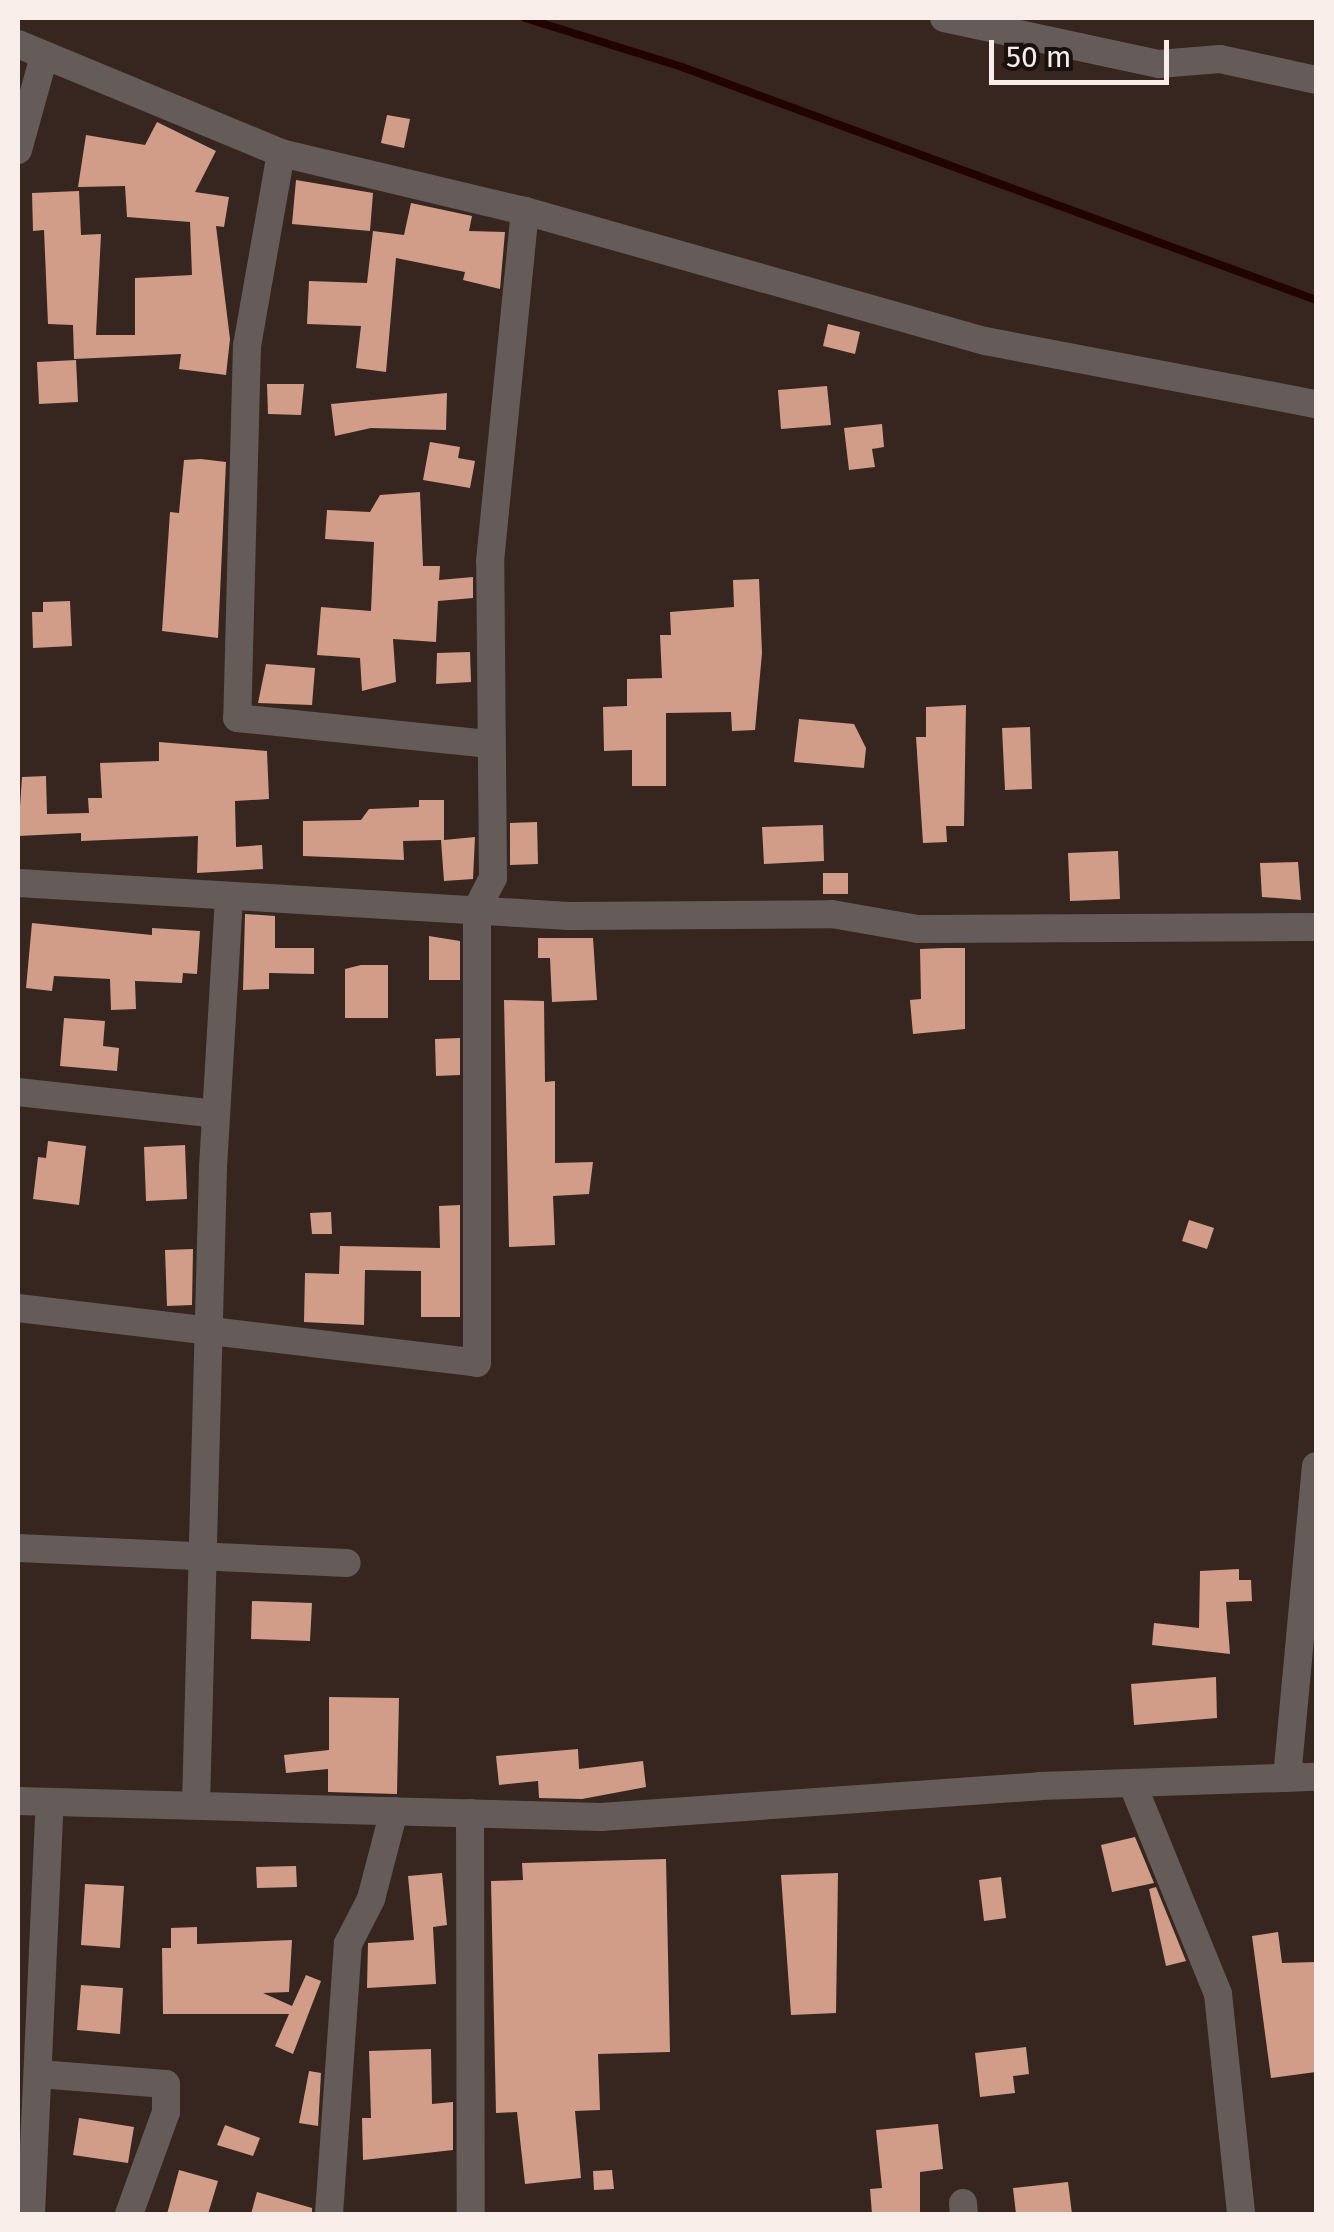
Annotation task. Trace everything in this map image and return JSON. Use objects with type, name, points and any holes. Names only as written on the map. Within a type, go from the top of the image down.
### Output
[{"type":"street","points":[[944,18],[1140,60],[1220,59],[1316,80]]},
{"type":"street","points":[[18,44],[281,153],[525,211],[986,342],[1316,404]]},
{"type":"street","points":[[18,150],[44,56]]},
{"type":"street","points":[[281,153],[246,345],[237,718],[488,744]]},
{"type":"street","points":[[18,1308],[477,1363],[477,909],[492,878],[488,744],[490,561],[525,211]]},
{"type":"street","points":[[18,882],[570,916],[832,914],[918,929],[1316,927]]},
{"type":"street","points":[[196,1805],[208,1330],[229,896]]},
{"type":"street","points":[[18,1092],[216,1114]]},
{"type":"street","points":[[1287,1778],[1316,1466]]},
{"type":"street","points":[[18,1548],[347,1563]]},
{"type":"street","points":[[18,1801],[601,1816],[1132,1783],[1316,1777]]},
{"type":"street","points":[[1132,1783],[1218,1994],[1241,2214]]},
{"type":"street","points":[[30,2214],[50,1802]]},
{"type":"street","points":[[329,2214],[348,1944],[371,1899],[394,1811]]},
{"type":"street","points":[[470,1812],[471,2214]]},
{"type":"street","points":[[39,2074],[166,2084],[166,2112],[129,2214]]},
{"type":"building","points":[[387,115],[410,119],[404,148],[381,143]]},
{"type":"building","points":[[157,122],[216,151],[195,192],[229,197],[224,227],[216,226],[230,339],[226,375],[179,369],[181,354],[74,359],[73,325],[48,324],[44,230],[33,231],[32,193],[79,191],[81,235],[101,234],[96,335],[135,335],[135,278],[192,275],[190,222],[127,217],[125,186],[78,187],[86,135],[145,145]]},
{"type":"building","points":[[296,180],[373,193],[370,231],[292,224]]},
{"type":"building","points":[[411,203],[472,216],[469,231],[505,232],[500,289],[463,280],[465,272],[396,258],[386,372],[356,368],[361,326],[307,324],[309,281],[367,283],[373,231],[404,235]]},
{"type":"building","points":[[828,324],[860,332],[855,354],[823,346]]},
{"type":"building","points":[[76,360],[78,402],[39,404],[37,362]]},
{"type":"building","points":[[267,384],[304,384],[301,415],[268,414]]},
{"type":"building","points":[[827,386],[831,425],[781,429],[778,390]]},
{"type":"building","points":[[447,393],[446,430],[371,428],[335,436],[331,404]]},
{"type":"building","points":[[882,424],[884,447],[872,449],[875,467],[849,470],[844,428]]},
{"type":"building","points":[[430,442],[460,447],[458,458],[475,461],[470,488],[423,480]]},
{"type":"building","points":[[184,460],[226,462],[218,638],[162,631],[170,512],[179,513]]},
{"type":"building","points":[[420,492],[423,566],[440,566],[439,580],[473,577],[473,598],[438,601],[436,642],[393,639],[396,682],[362,691],[360,658],[317,655],[321,607],[371,611],[374,542],[325,539],[327,510],[370,512],[380,495]]},
{"type":"building","points":[[759,579],[762,653],[755,730],[732,731],[731,712],[666,713],[666,786],[632,786],[632,750],[604,751],[603,707],[627,706],[627,679],[662,678],[660,635],[671,635],[670,612],[734,607],[733,580]]},
{"type":"building","points":[[70,601],[72,646],[33,648],[32,612],[43,612],[43,602]]},
{"type":"building","points":[[470,652],[471,682],[436,684],[437,653]]},
{"type":"building","points":[[266,664],[315,668],[312,705],[258,703]]},
{"type":"building","points":[[966,705],[964,826],[946,826],[947,842],[923,843],[916,737],[926,737],[926,707]]},
{"type":"building","points":[[799,719],[854,724],[866,748],[864,768],[794,762]]},
{"type":"building","points":[[1030,727],[1032,789],[1005,790],[1002,728]]},
{"type":"building","points":[[159,742],[267,751],[269,799],[235,801],[236,847],[262,845],[263,869],[197,873],[198,836],[81,841],[81,833],[18,836],[22,777],[46,776],[47,814],[89,813],[88,798],[102,798],[100,763],[159,761]]},
{"type":"building","points":[[419,800],[444,800],[444,840],[475,837],[473,879],[444,881],[441,840],[403,841],[404,860],[303,856],[303,821],[361,820],[369,809],[419,807]]},
{"type":"building","points":[[537,822],[538,864],[510,865],[510,823]]},
{"type":"building","points":[[823,825],[824,861],[764,864],[762,827]]},
{"type":"building","points":[[1118,851],[1120,899],[1070,901],[1068,853]]},
{"type":"building","points":[[1298,862],[1301,900],[1262,897],[1260,863]]},
{"type":"building","points":[[823,873],[848,873],[848,894],[823,894]]},
{"type":"building","points":[[245,914],[275,916],[275,948],[314,948],[314,974],[269,973],[269,989],[243,990]]},
{"type":"building","points":[[32,923],[152,935],[152,928],[200,931],[197,974],[183,973],[182,983],[135,981],[136,1009],[111,1010],[110,979],[54,976],[52,991],[26,988]]},
{"type":"building","points":[[429,936],[460,941],[460,980],[429,980]]},
{"type":"building","points":[[538,938],[593,938],[597,1000],[552,1002],[550,958],[538,958]]},
{"type":"building","points":[[965,948],[965,1029],[913,1034],[910,1000],[921,999],[920,949]]},
{"type":"building","points":[[388,965],[388,1018],[345,1018],[345,969]]},
{"type":"building","points":[[504,1000],[544,1001],[545,1082],[555,1081],[555,1163],[593,1162],[589,1194],[553,1196],[555,1245],[509,1247]]},
{"type":"building","points":[[64,1018],[105,1021],[103,1046],[119,1048],[117,1071],[60,1066]]},
{"type":"building","points":[[460,1038],[460,1075],[436,1076],[435,1039]]},
{"type":"building","points":[[48,1141],[86,1146],[79,1205],[33,1199],[38,1157],[46,1158]]},
{"type":"building","points":[[185,1145],[187,1199],[146,1201],[144,1147]]},
{"type":"building","points":[[460,1205],[460,1317],[421,1317],[421,1271],[365,1270],[364,1325],[304,1322],[305,1273],[339,1274],[340,1246],[440,1248],[439,1206]]},
{"type":"building","points":[[331,1212],[332,1234],[312,1234],[310,1213]]},
{"type":"building","points":[[1189,1220],[1214,1228],[1207,1249],[1182,1241]]},
{"type":"building","points":[[193,1249],[192,1305],[167,1306],[165,1250]]},
{"type":"building","points":[[1239,1569],[1239,1580],[1251,1580],[1252,1601],[1226,1602],[1230,1654],[1152,1645],[1154,1623],[1199,1628],[1200,1571]]},
{"type":"building","points":[[252,1601],[312,1603],[310,1641],[251,1639]]},
{"type":"building","points":[[1216,1677],[1217,1718],[1134,1725],[1131,1684]]},
{"type":"building","points":[[329,1697],[399,1698],[397,1794],[328,1792],[328,1769],[286,1773],[284,1755],[329,1750]]},
{"type":"building","points":[[578,1749],[579,1769],[643,1761],[646,1787],[582,1799],[539,1798],[538,1781],[499,1785],[496,1756]]},
{"type":"building","points":[[1135,1837],[1154,1883],[1112,1892],[1101,1845]]},
{"type":"building","points":[[666,1859],[670,2052],[598,2054],[600,2110],[575,2111],[581,2178],[525,2184],[517,2112],[496,2113],[491,1881],[523,1880],[522,1863]]},
{"type":"building","points":[[296,1866],[297,1887],[257,1888],[256,1867]]},
{"type":"building","points":[[442,1873],[447,1925],[433,1927],[436,1984],[367,1988],[368,1943],[414,1940],[408,1876]]},
{"type":"building","points":[[838,1873],[836,2013],[791,2015],[781,1875]]},
{"type":"building","points":[[1001,1877],[1006,1918],[984,1921],[979,1880]]},
{"type":"building","points":[[85,1884],[124,1886],[120,1948],[81,1945]]},
{"type":"building","points":[[1156,1887],[1186,1961],[1166,1966],[1149,1889]]},
{"type":"building","points":[[197,1927],[197,1944],[292,1940],[289,1992],[263,1993],[292,2006],[306,1975],[321,1981],[293,2054],[275,2046],[289,2014],[163,2014],[162,1948],[171,1948],[171,1928]]},
{"type":"building","points":[[1278,1932],[1282,1963],[1316,1962],[1316,2072],[1271,2078],[1252,1936]]},
{"type":"building","points":[[81,1985],[123,1988],[120,2034],[77,2030]]},
{"type":"building","points":[[1026,2047],[1029,2074],[1013,2076],[1015,2093],[980,2097],[975,2053]]},
{"type":"building","points":[[431,2049],[432,2104],[453,2102],[453,2150],[363,2160],[362,2118],[371,2118],[369,2051]]},
{"type":"building","points":[[309,2071],[321,2073],[318,2126],[299,2123]]},
{"type":"building","points":[[79,2118],[134,2127],[128,2163],[73,2155]]},
{"type":"building","points":[[938,2124],[943,2169],[920,2172],[920,2214],[872,2214],[870,2189],[882,2188],[876,2130]]},
{"type":"building","points":[[225,2125],[260,2138],[253,2156],[217,2145]]},
{"type":"building","points":[[179,2170],[218,2181],[208,2214],[167,2214]]},
{"type":"building","points":[[612,2170],[614,2189],[594,2190],[593,2171]]},
{"type":"building","points":[[1068,2182],[1072,2214],[1016,2214],[1013,2188]]},
{"type":"building","points":[[257,2192],[312,2208],[312,2214],[251,2214]]},
{"type":"waterway","points":[[525,18],[682,67],[1316,300]]}]
